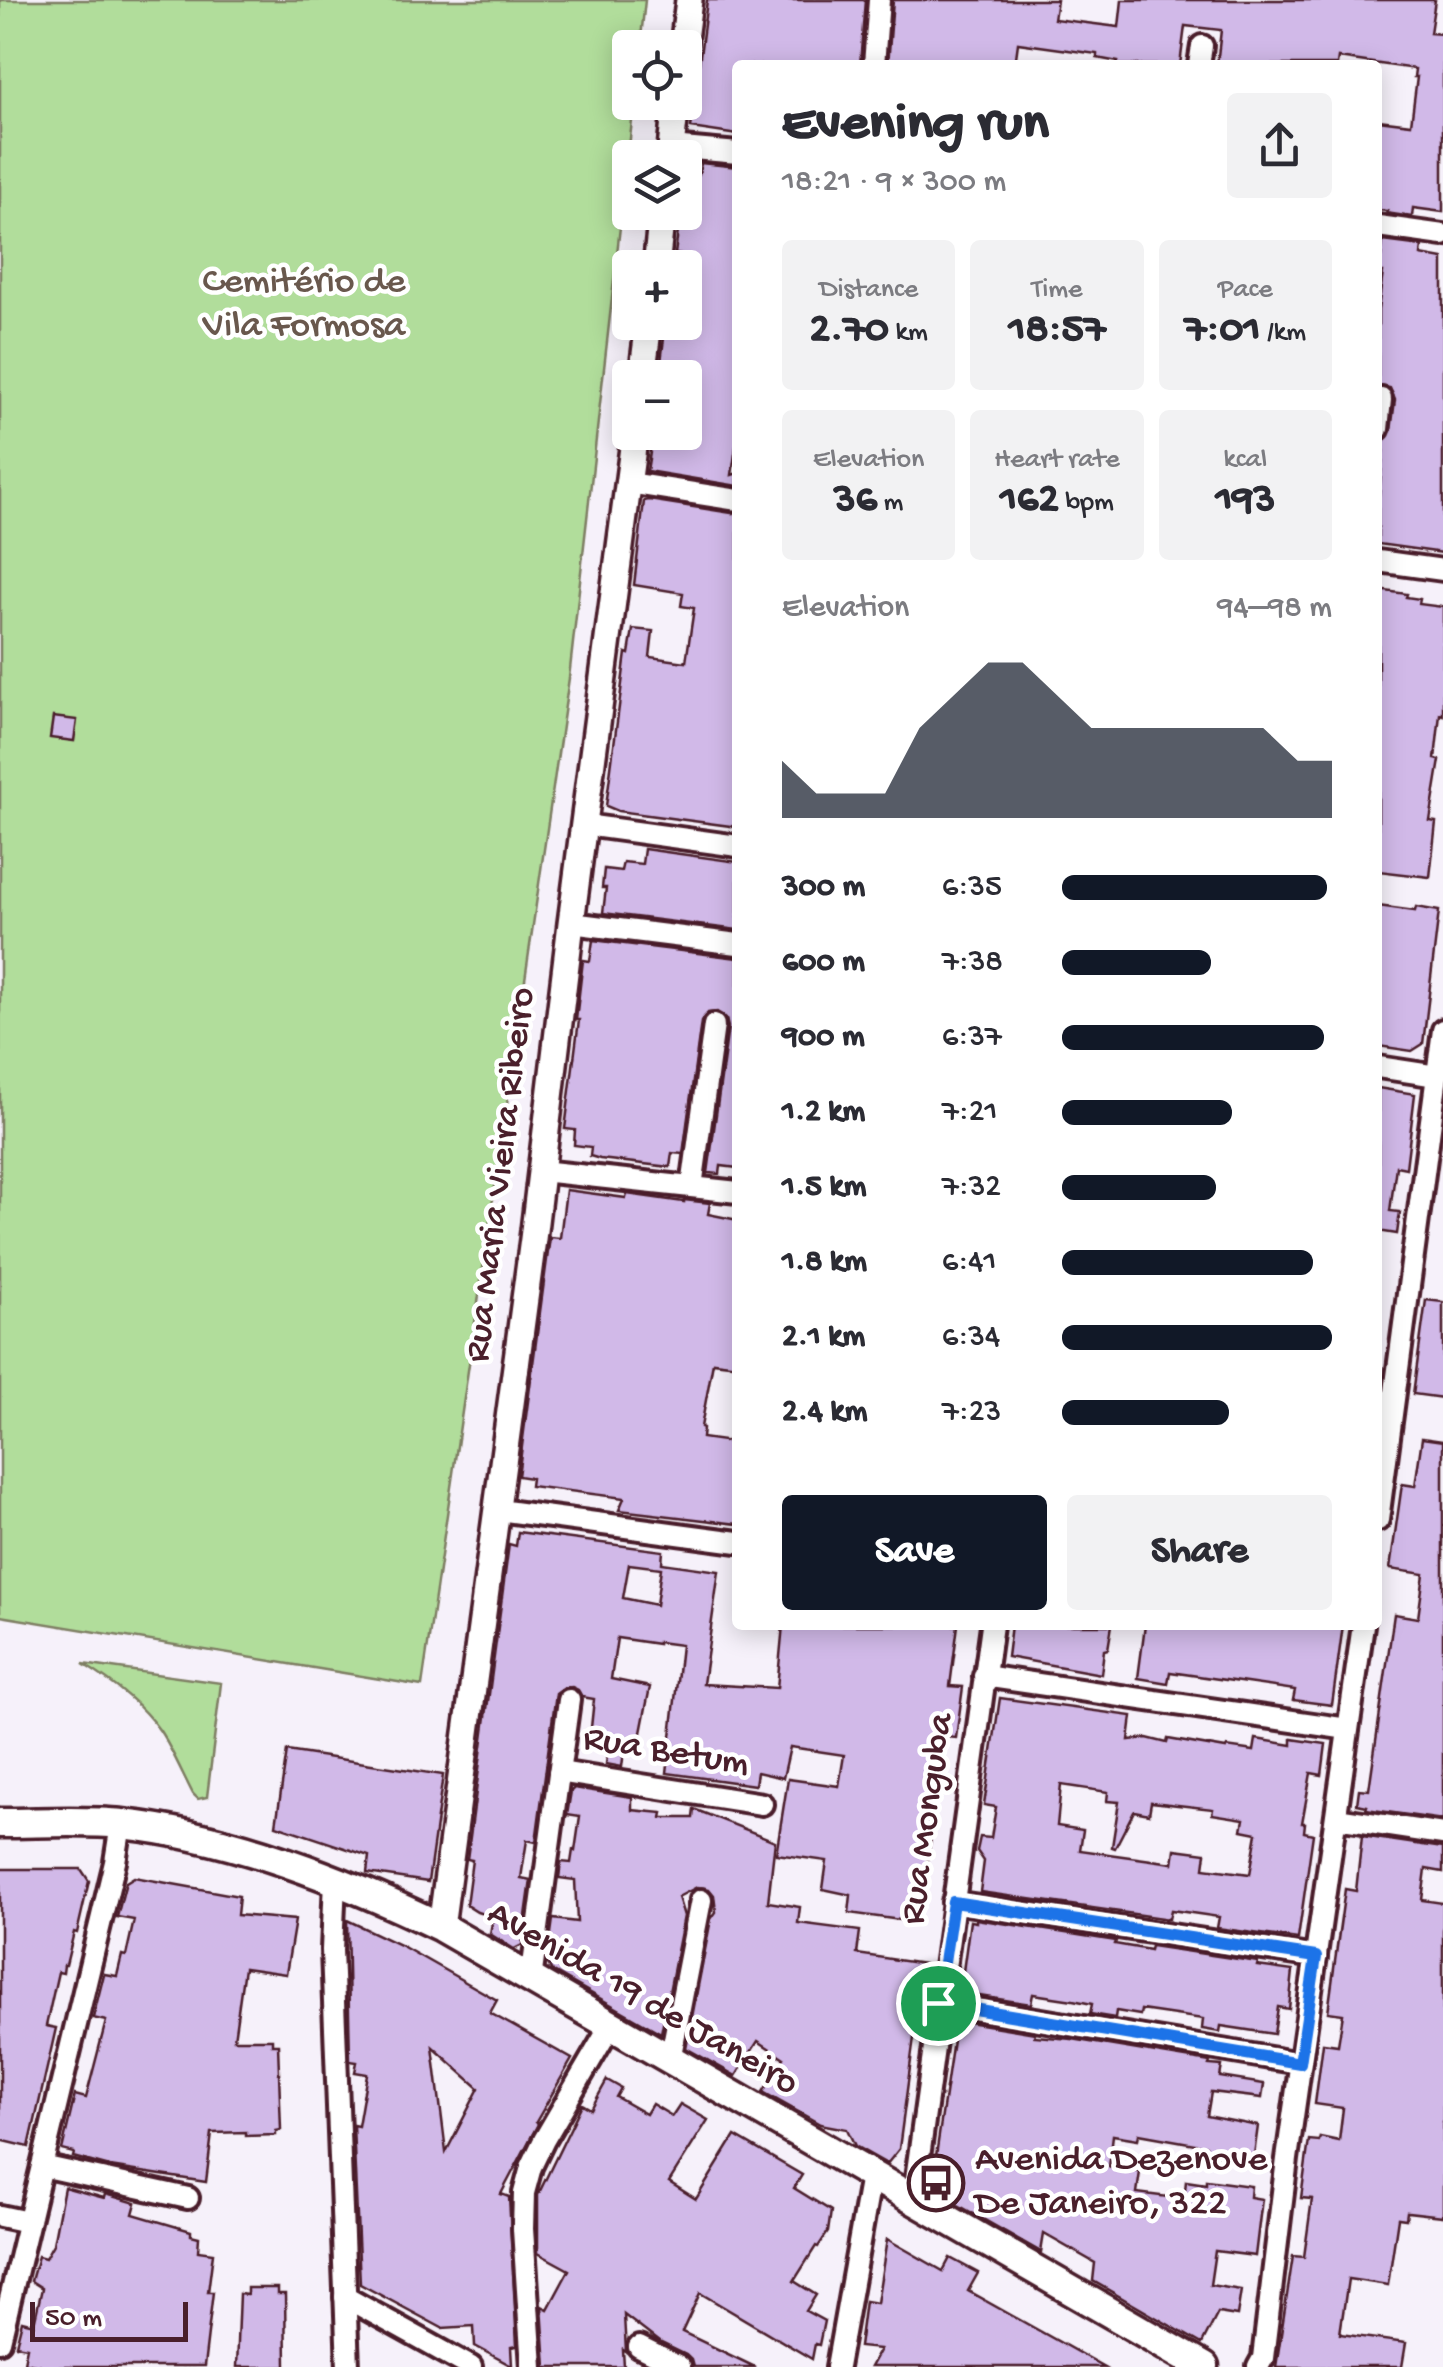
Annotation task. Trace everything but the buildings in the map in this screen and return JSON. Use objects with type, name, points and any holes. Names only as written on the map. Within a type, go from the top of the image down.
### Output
[{"type":"main road","name":"Avenida 19 de Janeiro","points":[[0,1824],[120,1824],[214,1842],[379,1897],[442,1927],[1204,2367]]},
{"type":"street","points":[[685,30],[689,0]]},
{"type":"street","points":[[874,60],[879,0]]},
{"type":"street","points":[[702,153],[732,154]]},
{"type":"street","points":[[1382,232],[1443,235]]},
{"type":"street","name":"Rua Maria Vieira Ribeiro","points":[[442,1927],[634,450]]},
{"type":"street","points":[[629,483],[732,499]]},
{"type":"street","points":[[1382,562],[1443,570]]},
{"type":"street","points":[[584,825],[732,845]]},
{"type":"street","points":[[571,923],[732,943]]},
{"type":"street","points":[[692,1187],[714,1025]]},
{"type":"street","points":[[1382,1455],[1386,1390],[1443,1030]]},
{"type":"street","points":[[1382,1068],[1436,1076]]},
{"type":"street","points":[[541,1171],[732,1191]]},
{"type":"street","points":[[498,1510],[732,1541]]},
{"type":"street","name":"Rua Monguba","points":[[913,2201],[991,1630]]},
{"type":"street","points":[[1258,2367],[1362,1630]]},
{"type":"street","points":[[984,1676],[1348,1729]]},
{"type":"street","points":[[531,1980],[569,1700]]},
{"type":"street","name":"Rua Betum","points":[[560,1772],[762,1804]]},
{"type":"street","points":[[1336,1818],[1443,1834]]},
{"type":"street","points":[[0,2341],[115,1862],[120,1824]]},
{"type":"street","points":[[335,1880],[332,1950],[348,2367]]},
{"type":"street","points":[[670,2060],[701,1900]]},
{"type":"street","points":[[953,1902],[1316,1957]]},
{"type":"street","points":[[938,2003],[1300,2063]]},
{"type":"street","points":[[532,2367],[524,2193],[544,2140],[610,2026]]},
{"type":"street","points":[[42,2166],[188,2198]]},
{"type":"street","points":[[837,2367],[871,2176]]},
{"type":"street","points":[[0,2216],[28,2222]]},
{"type":"street","points":[[345,2298],[471,2367]]},
{"type":"street","points":[[639,2347],[679,2367]]},
{"type":"green space","name":"Cemitério de Vila Formosa","points":[[0,0],[645,0],[642,30],[612,30],[612,120],[632,120],[630,140],[612,140],[612,230],[620,230],[617,250],[612,250],[612,298],[569,678],[422,1686],[0,1616]]},
{"type":"green space","points":[[83,1664],[221,1683],[207,1797],[198,1799],[193,1794],[165,1739],[144,1712]]},
{"type":"place","name":"Avenida Dezenove De Janeiro, 322","points":[[936,2183]]},
{"type":"route","points":[[953,1902],[1316,1957],[1300,2063],[938,2003],[953,1902]]}]
